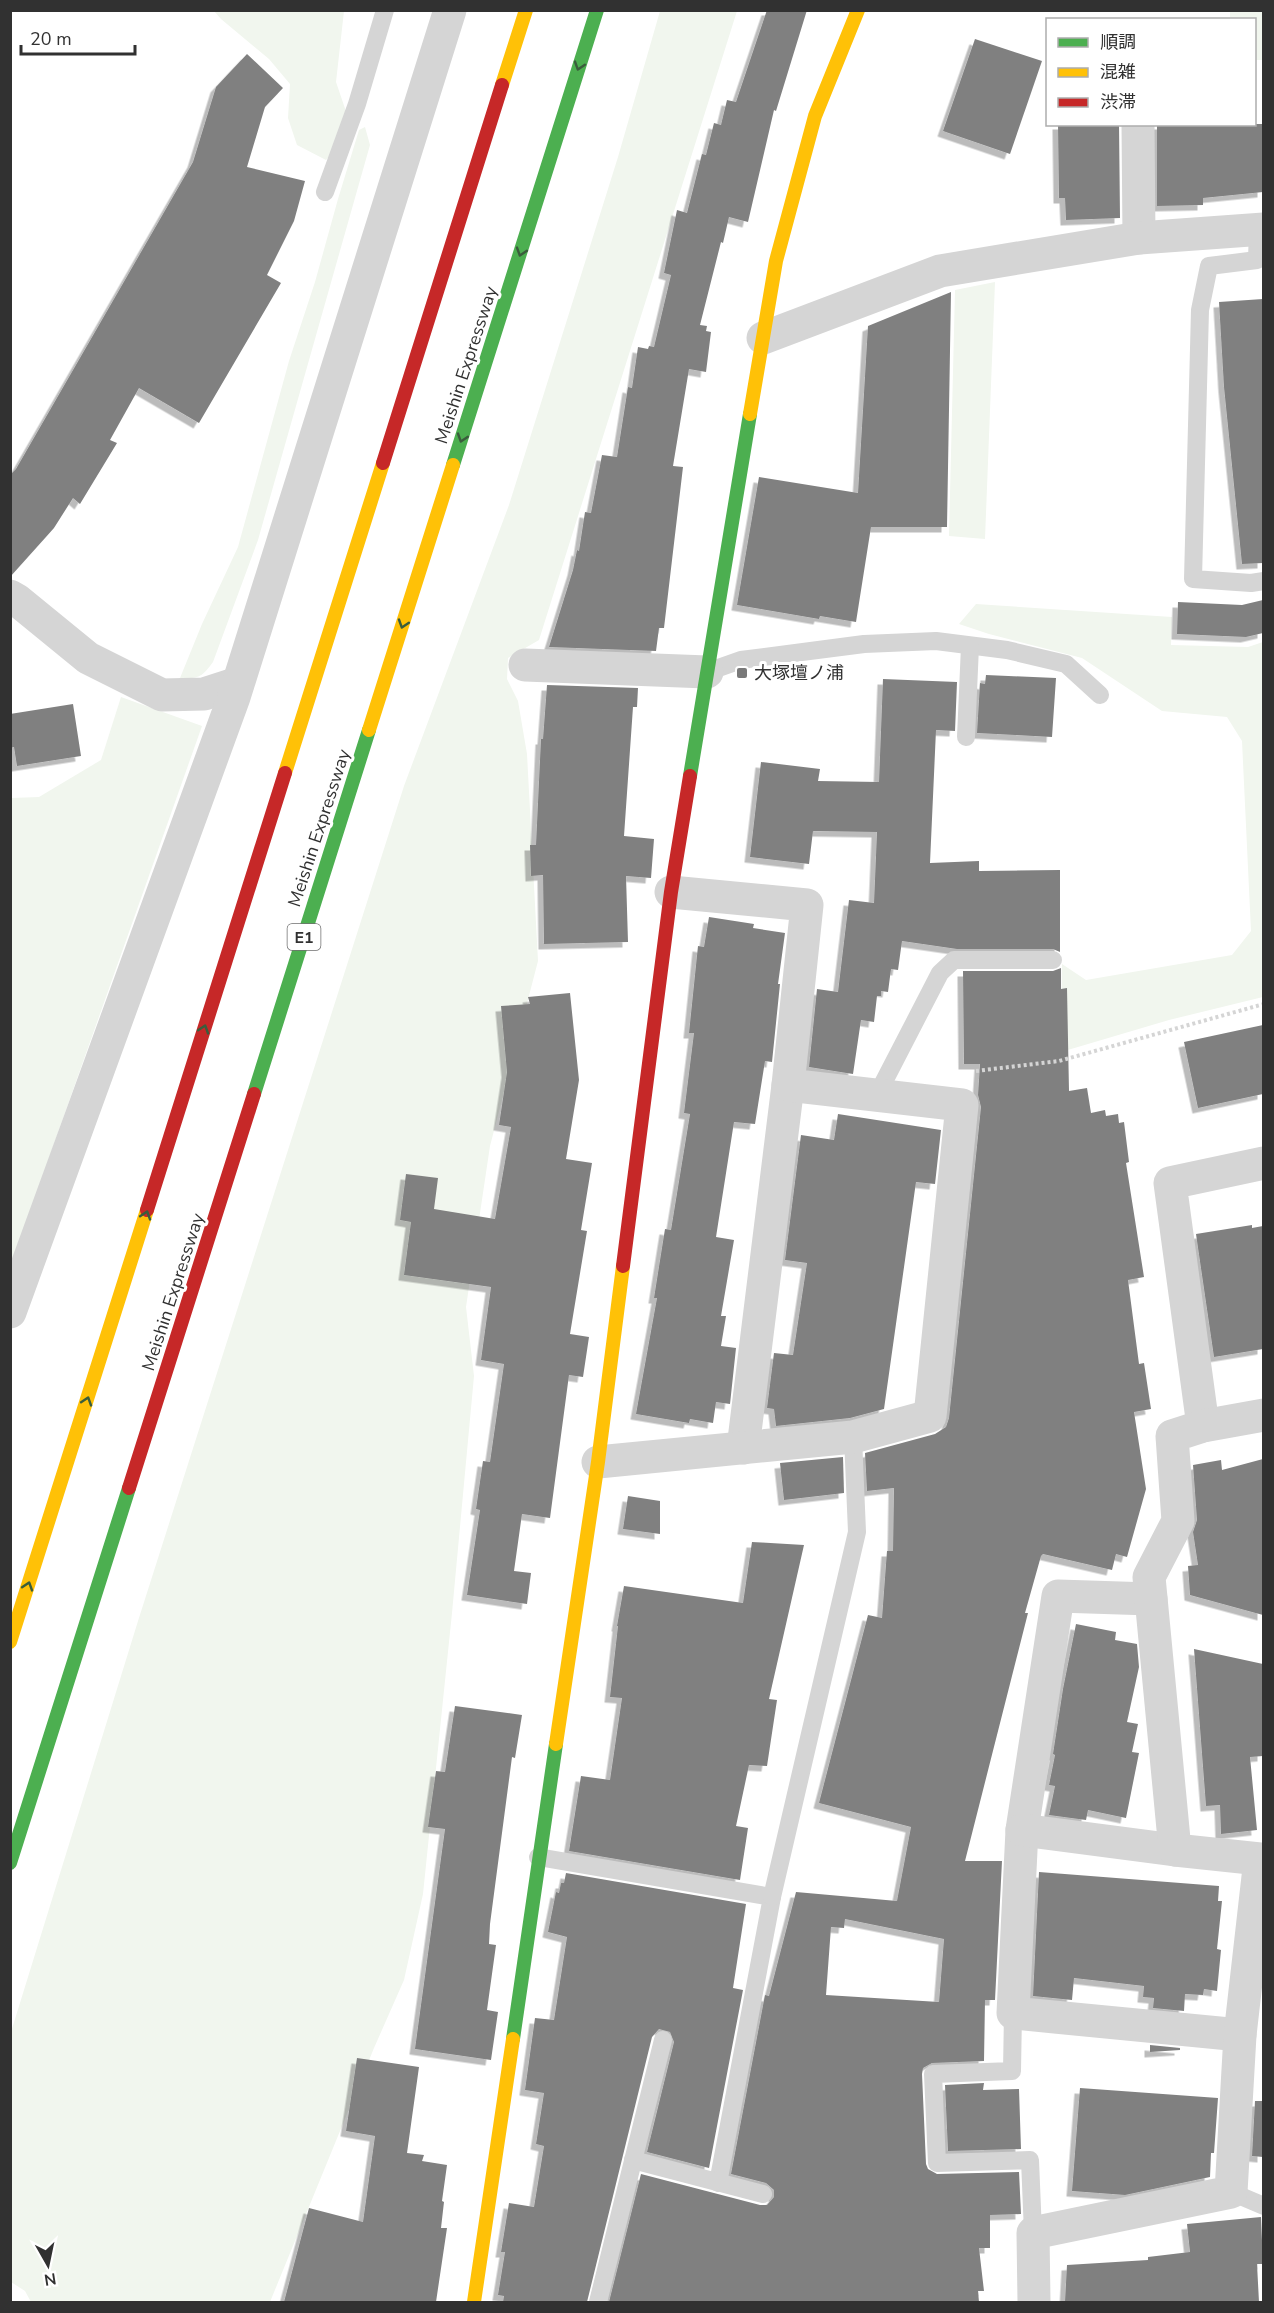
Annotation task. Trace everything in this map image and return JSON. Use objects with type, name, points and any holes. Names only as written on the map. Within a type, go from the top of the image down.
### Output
[{"type":"main road","points":[[10,1642],[526,10]]},
{"type":"main road","name":"Meishin Expressway","points":[[10,1863],[597,10]]},
{"type":"main road","points":[[474,2302],[598,1462],[671,892],[707,672],[776,261],[815,116],[858,10]]},
{"type":"street","points":[[10,1312],[238,683],[450,10]]},
{"type":"street","points":[[1138,126],[1139,238]]},
{"type":"street","points":[[763,339],[940,271],[1139,238],[1261,229]]},
{"type":"street","points":[[10,597],[17,600],[88,658],[162,695],[204,694],[238,683]]},
{"type":"street","points":[[525,665],[707,672]]},
{"type":"street","points":[[671,892],[807,905],[788,1084],[743,1448]]},
{"type":"street","points":[[598,1462],[853,1437],[930,1416],[962,1105],[788,1084]]},
{"type":"street","points":[[1203,1426],[1170,1183],[1263,1163]]},
{"type":"street","points":[[1175,1850],[1149,1577],[1178,1521],[1172,1436],[1203,1426],[1263,1415]]},
{"type":"street","points":[[1151,1599],[1058,1596],[1022,1830],[1013,2013],[1240,2035]]},
{"type":"street","points":[[1022,1830],[1262,1859],[1240,2035],[1231,2192],[1033,2233],[1034,2302]]},
{"type":"lane","points":[[325,192],[357,104],[385,10]]},
{"type":"lane","points":[[1261,229],[1257,260],[1209,266],[1200,310],[1195,423],[1197,488],[1193,579],[1251,583],[1263,581]]},
{"type":"lane","points":[[707,672],[741,660],[864,644],[936,641],[1007,650],[1066,664],[1100,695]]},
{"type":"lane","points":[[966,737],[970,646]]},
{"type":"lane","points":[[877,1095],[940,973],[954,960],[1053,960]]},
{"type":"lane","points":[[718,2183],[772,1897],[857,1532],[853,1437]]},
{"type":"lane","points":[[538,1857],[772,1897]]},
{"type":"lane","points":[[1013,2013],[1012,2071],[933,2074],[937,2163],[1030,2160],[1033,2233]]},
{"type":"lane","points":[[598,2302],[663,2040]]},
{"type":"lane","points":[[633,2160],[764,2194]]},
{"type":"lane","points":[[1231,2192],[1263,2206]]},
{"type":"path","points":[[962,1105],[962,1082],[972,1071],[1059,1061],[1263,1004]]},
{"type":"shaded area","points":[[214,11],[344,11],[336,82],[353,132],[326,160],[297,145],[288,118],[290,84],[269,59]]},
{"type":"shaded area","points":[[660,11],[737,11],[539,640],[508,658],[507,679],[518,701],[527,754],[538,961],[490,1146],[466,1307],[474,1376],[423,1894],[404,1980],[270,2302],[31,2302],[25,2291],[11,2282],[11,2032],[138,1621],[404,786],[509,505],[618,157]]},
{"type":"shaded area","points":[[1230,11],[1263,11],[1263,60],[1256,60],[1256,18],[1230,18]]},
{"type":"shaded area","points":[[365,127],[370,145],[258,540],[213,662],[200,676],[180,678],[238,547],[289,361],[315,282],[359,130]]},
{"type":"shaded area","points":[[995,282],[985,539],[949,536],[955,290]]},
{"type":"shaded area","points":[[976,604],[1172,617],[1171,645],[1248,647],[1263,642],[1263,997],[1169,1020],[1061,1052],[1062,964],[1086,980],[1232,955],[1251,931],[1242,741],[1227,717],[1162,711],[1082,658],[959,624]]},
{"type":"shaded area","points":[[121,697],[202,726],[11,1265],[11,798],[39,797],[101,760]]},
{"type":"building","points":[[767,10],[807,10],[776,111],[774,110],[748,222],[729,217],[723,243],[721,242],[700,325],[707,326],[706,331],[711,332],[706,372],[689,369],[673,466],[683,467],[664,628],[659,628],[656,651],[549,647],[577,550],[579,551],[585,512],[591,513],[602,455],[617,457],[628,387],[632,388],[638,347],[648,349],[649,346],[654,347],[671,275],[664,273],[677,210],[687,213],[702,154],[706,155],[714,123],[721,125],[727,100],[736,102]]},
{"type":"building","points":[[975,39],[1042,61],[1010,154],[943,131]]},
{"type":"building","points":[[247,54],[283,88],[265,107],[247,167],[305,181],[294,221],[267,275],[281,283],[199,423],[139,388],[110,440],[117,443],[80,504],[73,498],[54,528],[10,577],[10,475],[16,469],[193,162],[216,87]]},
{"type":"building","points":[[1256,124],[1263,124],[1263,192],[1203,198],[1203,205],[1157,206],[1157,126],[1256,126]]},
{"type":"building","points":[[1058,126],[1119,126],[1120,218],[1066,220],[1065,198],[1059,198]]},
{"type":"building","points":[[951,292],[947,527],[871,527],[856,622],[820,616],[819,619],[737,605],[759,477],[858,493],[868,326]]},
{"type":"building","points":[[1263,299],[1263,563],[1242,564],[1224,387],[1219,302]]},
{"type":"building","points":[[1263,600],[1263,633],[1246,637],[1177,634],[1178,602],[1242,605]]},
{"type":"building","points":[[986,675],[1056,678],[1052,737],[977,733],[980,683],[985,684]]},
{"type":"building","points":[[883,679],[957,682],[955,731],[936,730],[930,863],[979,861],[979,871],[1060,870],[1060,952],[1053,949],[957,949],[902,941],[898,970],[891,969],[888,992],[881,991],[881,996],[877,996],[874,1022],[861,1020],[853,1074],[809,1067],[817,989],[838,992],[849,900],[874,903],[877,832],[813,831],[809,864],[750,857],[761,762],[820,769],[818,781],[879,782]]},
{"type":"building","points":[[547,685],[638,688],[637,707],[633,707],[624,836],[654,839],[651,878],[626,876],[628,942],[544,944],[543,875],[531,876],[530,845],[536,845],[541,739],[543,739]]},
{"type":"building","points":[[73,704],[81,756],[17,766],[14,747],[10,748],[10,714]]},
{"type":"building","points":[[709,917],[754,924],[753,928],[785,933],[778,984],[780,984],[772,1062],[765,1061],[755,1124],[734,1122],[716,1237],[734,1240],[721,1316],[726,1316],[721,1346],[736,1348],[730,1404],[716,1402],[713,1423],[690,1419],[689,1423],[636,1414],[657,1298],[654,1298],[665,1229],[671,1230],[690,1114],[684,1113],[694,1033],[689,1033],[698,946],[704,947]]},
{"type":"building","points":[[1061,968],[1061,989],[1067,988],[1069,1091],[1087,1088],[1091,1113],[1105,1110],[1106,1116],[1118,1114],[1119,1123],[1124,1122],[1129,1162],[1126,1163],[1144,1277],[1128,1280],[1139,1364],[1144,1363],[1151,1409],[1134,1412],[1146,1489],[1127,1557],[1116,1554],[1112,1570],[1043,1554],[1041,1556],[965,1861],[1002,1861],[995,2000],[985,2000],[984,2061],[932,2063],[923,2068],[922,2074],[928,2169],[937,2174],[1019,2172],[1021,2214],[990,2215],[990,2248],[979,2248],[984,2291],[978,2291],[979,2302],[609,2302],[641,2174],[760,2205],[767,2205],[774,2197],[774,2190],[766,2183],[731,2174],[765,1995],[769,1996],[796,1892],[897,1901],[911,1827],[819,1803],[868,1615],[882,1618],[887,1551],[893,1551],[894,1488],[867,1491],[865,1453],[935,1434],[946,1427],[949,1418],[981,1107],[978,1095],[980,1064],[964,1064],[963,971],[1053,971]],"holes":[[[845,1919],[944,1939],[939,2002],[826,1995],[831,1927],[844,1928]]]},
{"type":"building","points":[[570,993],[579,1080],[566,1159],[592,1163],[581,1230],[587,1231],[570,1334],[589,1337],[583,1377],[569,1375],[550,1518],[522,1514],[514,1571],[531,1573],[527,1604],[467,1595],[480,1510],[476,1509],[483,1461],[490,1462],[504,1364],[481,1360],[491,1287],[404,1275],[411,1222],[400,1220],[406,1174],[438,1178],[434,1209],[495,1219],[511,1127],[499,1125],[507,1072],[501,1006],[530,1004],[528,997]]},
{"type":"building","points":[[1263,1025],[1263,1094],[1198,1108],[1184,1042]]},
{"type":"building","points":[[838,1114],[941,1130],[935,1184],[916,1182],[884,1409],[850,1418],[776,1426],[774,1409],[767,1408],[774,1353],[793,1355],[807,1263],[785,1260],[801,1135],[834,1140]]},
{"type":"building","points":[[1252,1225],[1252,1228],[1263,1226],[1263,1349],[1214,1357],[1196,1234]]},
{"type":"building","points":[[843,1457],[844,1493],[784,1500],[780,1463]]},
{"type":"building","points":[[1263,1459],[1263,1615],[1190,1595],[1188,1566],[1198,1565],[1193,1532],[1197,1520],[1193,1465],[1221,1460],[1222,1470]]},
{"type":"building","points":[[628,1496],[660,1501],[660,1534],[623,1529]]},
{"type":"building","points":[[752,1542],[804,1545],[769,1699],[777,1700],[767,1766],[749,1765],[736,1826],[748,1828],[740,1880],[569,1851],[581,1776],[610,1780],[622,1698],[610,1697],[617,1626],[624,1586],[743,1603]]},
{"type":"building","points":[[1076,1624],[1116,1632],[1115,1640],[1137,1644],[1139,1667],[1127,1722],[1138,1724],[1132,1752],[1139,1753],[1126,1818],[1088,1810],[1086,1820],[1049,1815],[1055,1786],[1049,1785],[1055,1755],[1053,1754]]},
{"type":"building","points":[[1194,1649],[1263,1664],[1263,1756],[1250,1757],[1257,1830],[1221,1834],[1220,1805],[1206,1806]]},
{"type":"building","points":[[455,1706],[522,1715],[515,1758],[512,1757],[490,1924],[489,1944],[496,1945],[487,2010],[498,2012],[491,2060],[415,2049],[445,1829],[428,1827],[436,1771],[445,1772]]},
{"type":"building","points":[[1039,1872],[1219,1886],[1218,1901],[1222,1901],[1217,1949],[1221,1950],[1217,1991],[1204,1989],[1203,1995],[1185,1994],[1184,2011],[1153,2008],[1154,1998],[1143,1997],[1144,1986],[1074,1978],[1072,2000],[1033,1996]]},
{"type":"building","points":[[566,1873],[746,1904],[733,1988],[743,1990],[709,2168],[647,2152],[674,2042],[670,2032],[659,2029],[652,2037],[587,2302],[503,2302],[504,2296],[498,2295],[505,2252],[501,2252],[509,2203],[534,2207],[544,2146],[536,2144],[544,2093],[525,2090],[535,2018],[554,2020],[567,1937],[548,1932],[556,1892],[559,1893]]},
{"type":"building","points":[[1150,2045],[1180,2048],[1180,2050],[1150,2052]]},
{"type":"building","points":[[357,2058],[419,2067],[407,2153],[424,2155],[422,2161],[447,2165],[441,2228],[447,2228],[436,2302],[284,2302],[309,2208],[363,2222],[375,2136],[346,2131]]},
{"type":"building","points":[[984,2083],[983,2090],[1019,2089],[1021,2149],[948,2151],[945,2085]]},
{"type":"building","points":[[1080,2088],[1218,2098],[1210,2177],[1125,2195],[1072,2191]]},
{"type":"building","points":[[1255,2101],[1263,2101],[1263,2157],[1252,2156]]},
{"type":"building","points":[[1261,2217],[1263,2264],[1257,2264],[1259,2302],[1065,2302],[1067,2265],[1148,2260],[1148,2257],[1190,2252],[1187,2224]]},
{"type":"traffic: fast","points":[[453,465],[597,10]]},
{"type":"traffic: fast","points":[[690,776],[750,414]]},
{"type":"traffic: fast","points":[[254,1094],[369,730]]},
{"type":"traffic: fast","points":[[10,1863],[129,1488]]},
{"type":"traffic: fast","points":[[513,2039],[556,1744]]},
{"type":"traffic: slow","points":[[502,85],[526,10]]},
{"type":"traffic: slow","points":[[750,414],[776,261],[815,116],[858,10]]},
{"type":"traffic: slow","points":[[285,773],[383,463]]},
{"type":"traffic: slow","points":[[369,730],[453,465]]},
{"type":"traffic: slow","points":[[10,1642],[147,1210]]},
{"type":"traffic: slow","points":[[556,1744],[598,1462],[623,1266]]},
{"type":"traffic: slow","points":[[474,2302],[513,2039]]},
{"type":"traffic: jam","points":[[383,463],[502,85]]},
{"type":"traffic: jam","points":[[147,1210],[285,773]]},
{"type":"traffic: jam","points":[[623,1266],[671,892],[690,776]]},
{"type":"traffic: jam","points":[[129,1488],[254,1094]]},
{"type":"place","name":"大塚壇ノ浦","points":[[742,673]]}]
